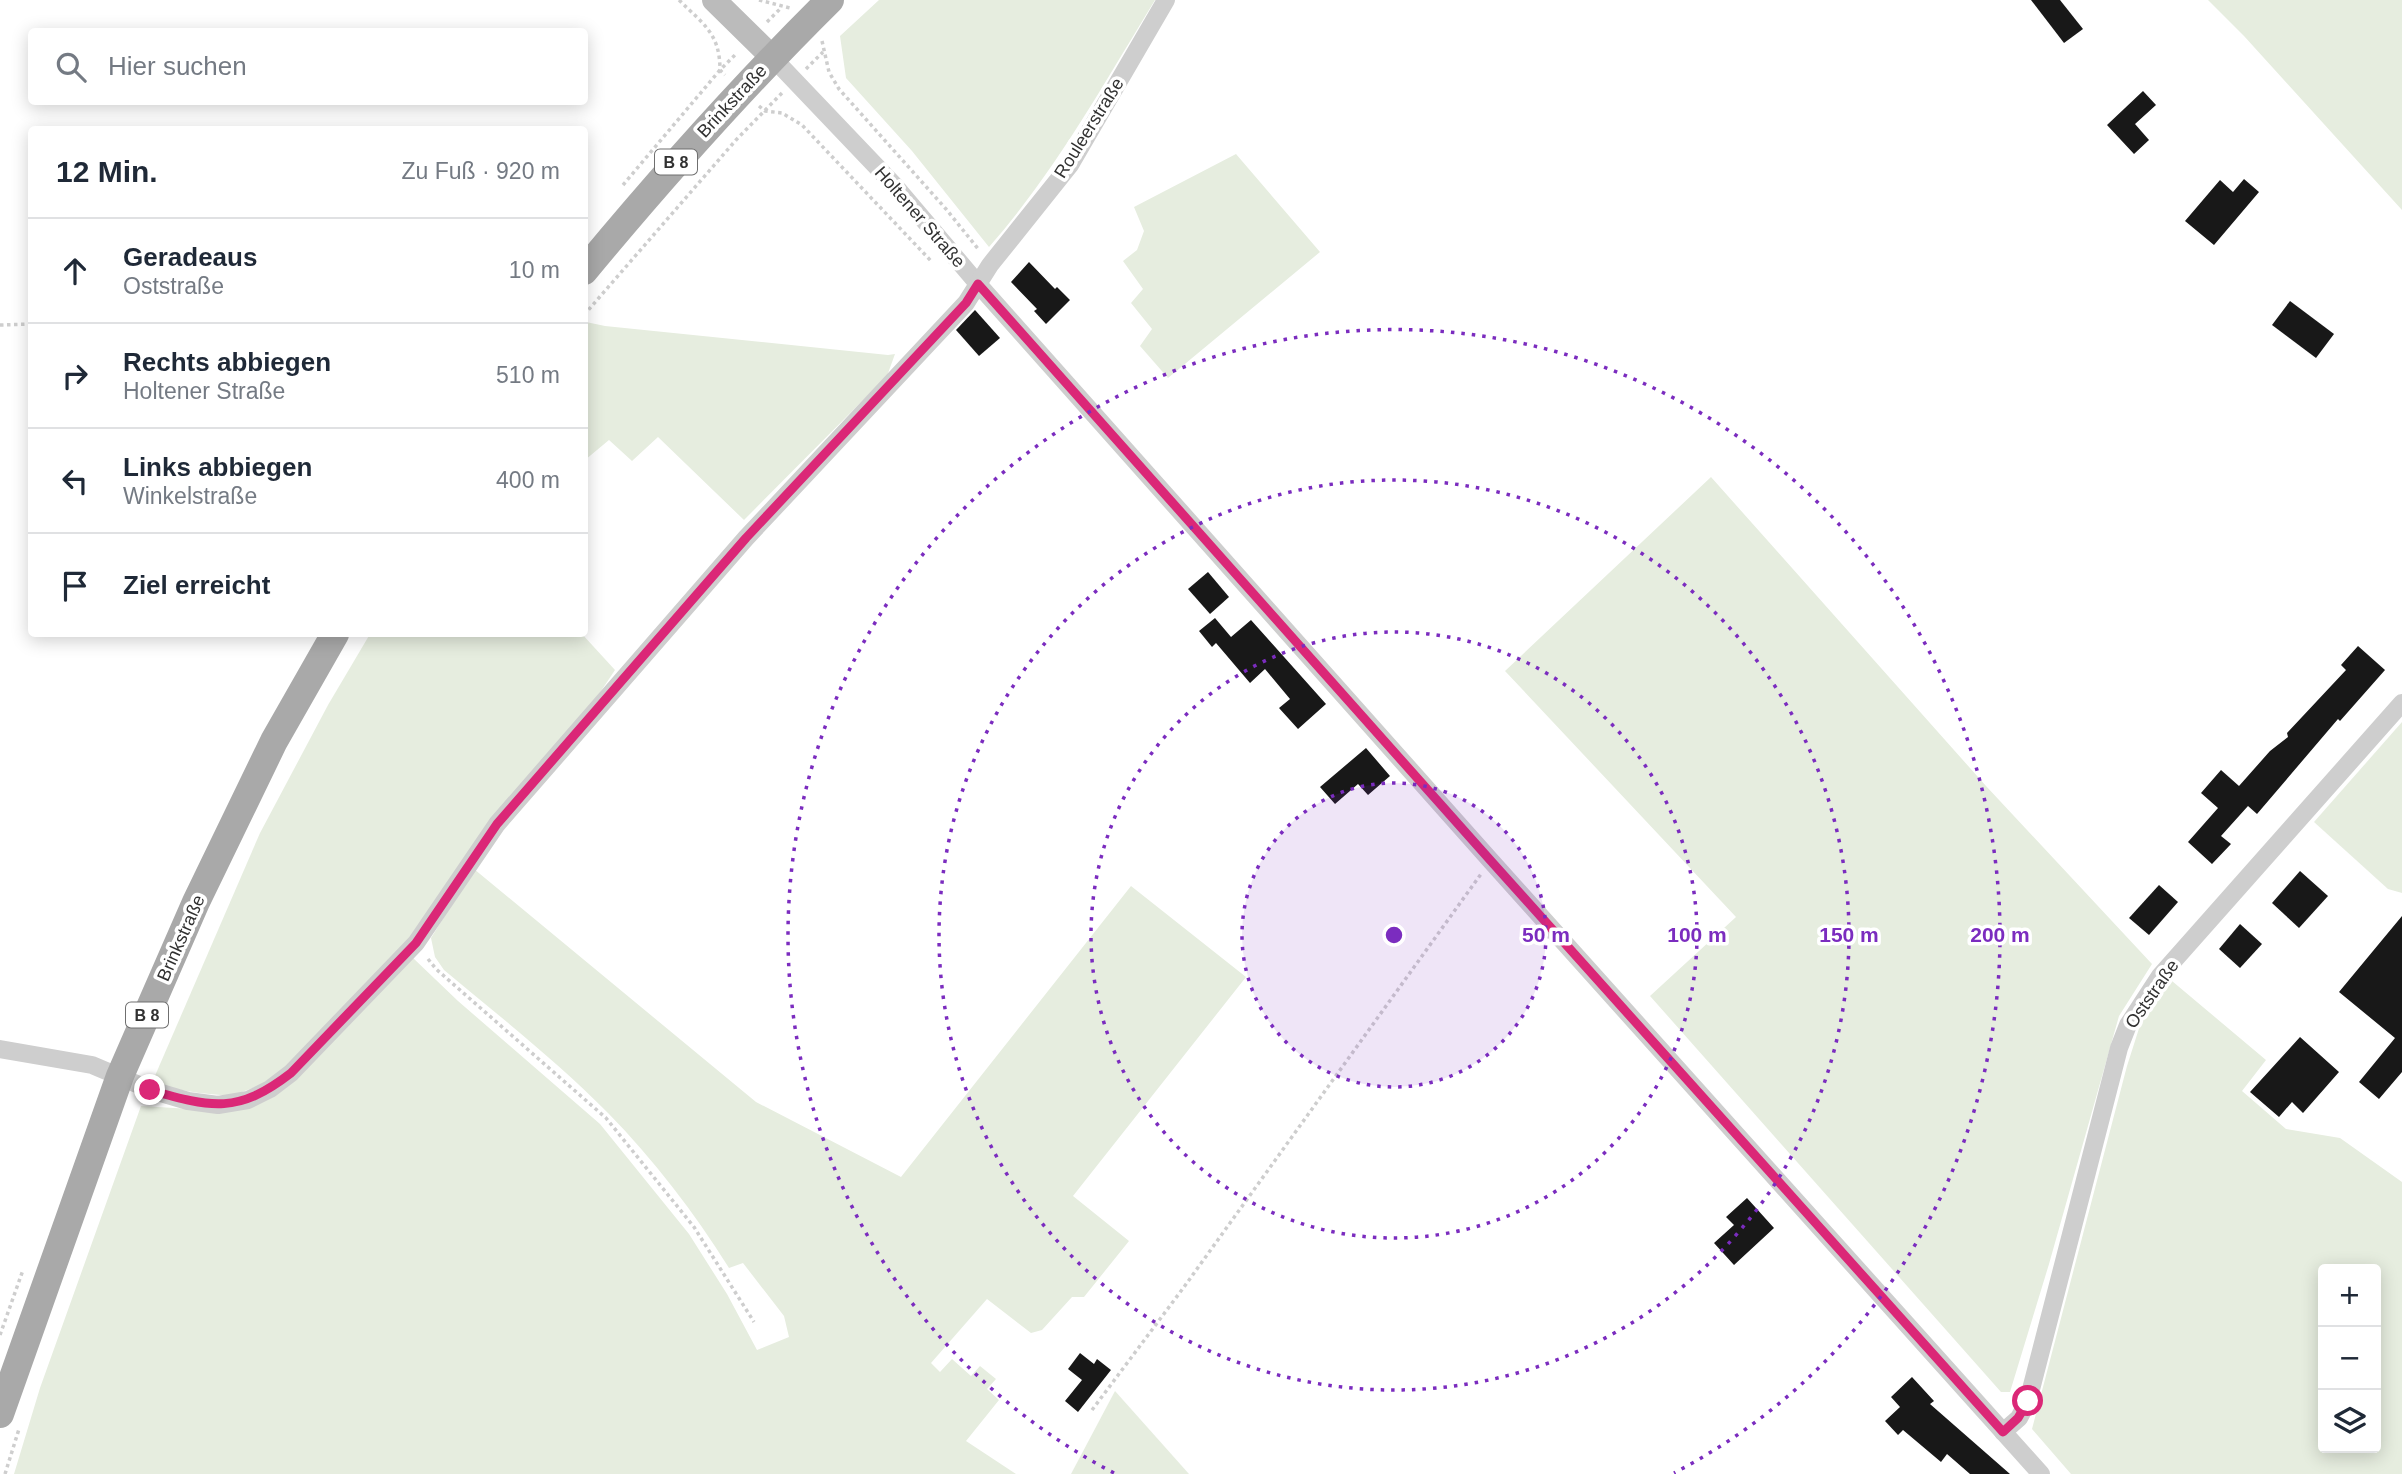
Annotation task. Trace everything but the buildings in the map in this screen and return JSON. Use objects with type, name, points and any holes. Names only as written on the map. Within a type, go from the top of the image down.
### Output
[{"type":"main road","name":"Holtener Straße","points":[[714,0],[772,57]]},
{"type":"main road","name":"Brinkstraße","points":[[588,266],[661,178],[772,57],[830,0]]},
{"type":"main road","name":"Brinkstraße","points":[[10,1420],[120,1076],[196,902],[274,741],[333,637]]},
{"type":"street","name":"Rouleerstraße","points":[[0,1049],[92,1065],[150,1090],[188,1101],[218,1105],[248,1100],[270,1089],[291,1073],[416,943],[497,824],[746,538],[966,303],[990,265],[1070,165],[1166,0]]},
{"type":"street","name":"Holtener Straße","points":[[772,57],[895,186],[978,284],[1491,861],[2041,1474]]},
{"type":"street","name":"Oststraße","points":[[2003,1432],[2018,1418],[2028,1401],[2115,1061],[2128,1025],[2160,976],[2402,703]]},
{"type":"path","points":[[615,194],[720,70],[720,52],[713,36],[679,0]]},
{"type":"path","points":[[588,310],[736,140],[823,52]]},
{"type":"path","points":[[720,70],[765,111],[782,113],[802,125],[936,266]]},
{"type":"path","points":[[0,325],[28,324]]},
{"type":"path","points":[[1092,1410],[1184,1287],[1466,892],[1491,861]]},
{"type":"path","points":[[416,943],[436,969],[606,1118],[694,1227],[754,1322]]},
{"type":"path","points":[[5,1474],[10,1420]]},
{"type":"shaded area","points":[[879,0],[1155,0],[1057,158],[989,247],[912,151],[846,78],[840,36]]},
{"type":"shaded area","points":[[2208,0],[2402,0],[2402,210],[2244,36]]},
{"type":"shaded area","points":[[1236,154],[1320,252],[1168,378],[1140,346],[1152,329],[1131,303],[1143,289],[1123,261],[1137,250],[1144,231],[1134,207]]},
{"type":"shaded area","points":[[588,322],[895,354],[887,376],[744,520],[658,437],[632,461],[609,440],[588,458]]},
{"type":"shaded area","points":[[1711,477],[1986,786],[2152,964],[2119,1016],[2010,1392],[2001,1392],[1650,996],[1736,917],[1505,671]]},
{"type":"shaded area","points":[[368,637],[585,637],[615,670],[399,953],[297,1058],[261,1085],[231,1096],[151,1085],[260,833],[328,705]]},
{"type":"shaded area","points":[[2402,722],[2402,893],[2388,889],[2314,822]]},
{"type":"shaded area","points":[[474,869],[756,1102],[901,1177],[1131,886],[1246,977],[1073,1196],[1129,1241],[1084,1297],[1072,1297],[1042,1330],[1031,1333],[987,1299],[931,1363],[940,1372],[952,1359],[971,1376],[980,1366],[996,1379],[987,1389],[999,1400],[966,1441],[1016,1474],[14,1474],[40,1388],[141,1106],[224,1111],[245,1109],[412,957],[458,1001],[600,1124],[689,1234],[727,1294],[757,1350],[789,1337],[784,1316],[743,1263],[729,1268],[673,1187],[625,1131],[548,1057],[444,970],[435,957],[431,938]]},
{"type":"shaded area","points":[[2172,981],[2266,1060],[2242,1091],[2286,1129],[2340,1138],[2402,1182],[2402,1474],[2071,1474],[2032,1429],[2127,1066],[2142,1019]]},
{"type":"shaded area","points":[[1115,1391],[1189,1474],[1071,1474]]},
{"type":"route","points":[[150,1090],[188,1101],[218,1105],[248,1100],[270,1089],[291,1073],[416,943],[497,824],[746,538],[966,303],[978,284],[2003,1432],[2018,1418],[2028,1401]]}]
